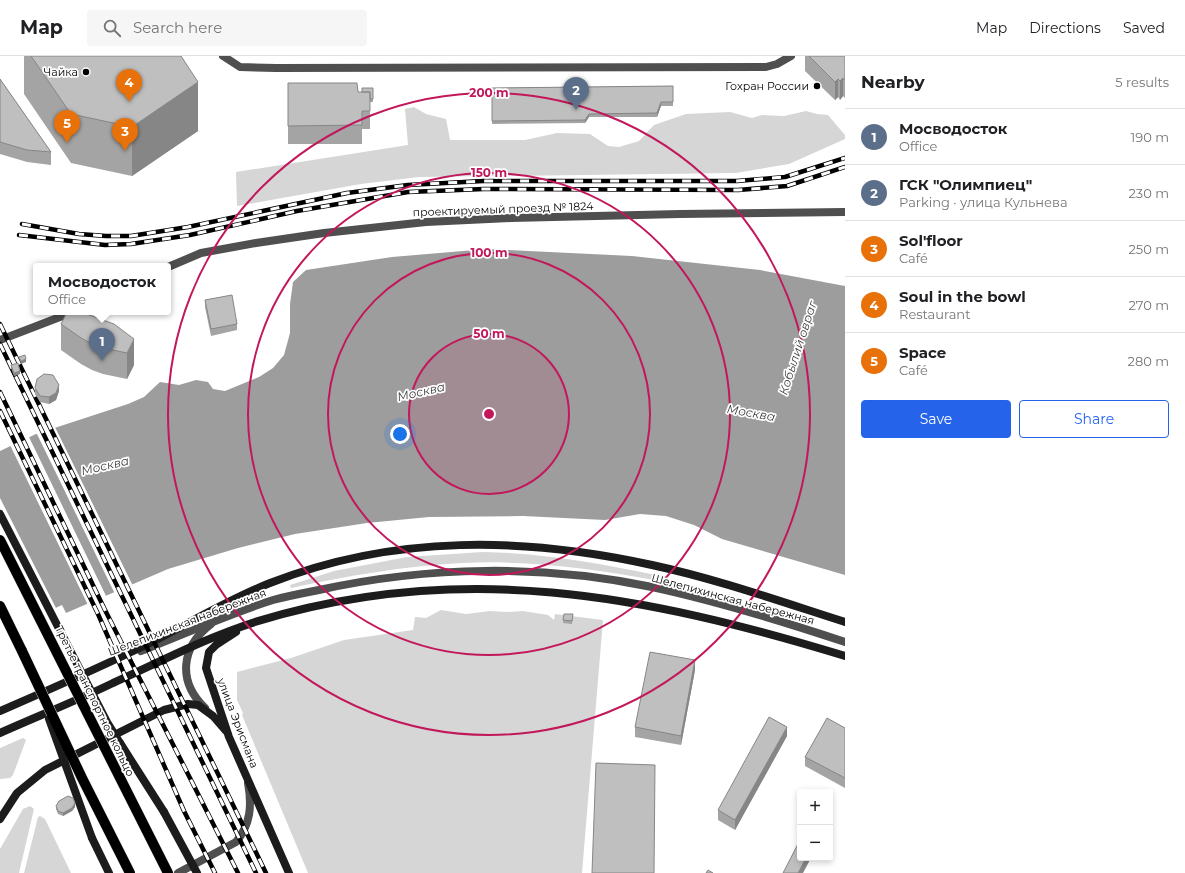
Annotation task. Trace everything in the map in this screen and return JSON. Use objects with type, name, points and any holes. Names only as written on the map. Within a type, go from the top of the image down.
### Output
[{"type":"main road","name":"Третье транспортное кольцо","points":[[0,514],[107,722],[164,812],[197,873]]},
{"type":"main road","name":"Третье транспортное кольцо","points":[[0,540],[168,873]]},
{"type":"main road","points":[[0,711],[102,666],[225,603],[270,583],[303,571],[395,549],[435,545],[494,543],[578,551],[653,565],[756,594],[845,622]]},
{"type":"main road","name":"Шелепихинская набережная","points":[[0,733],[114,683],[191,646],[255,622],[303,609],[353,598],[400,592],[476,588],[519,589],[586,595],[651,605],[748,627],[845,656]]},
{"type":"main road","points":[[0,606],[82,778],[130,873]]},
{"type":"main road","name":"улица Эрисмана","points":[[255,622],[216,645],[209,652],[205,664],[230,737],[288,873]]},
{"type":"main road","points":[[22,652],[57,739],[92,838],[109,873]]},
{"type":"main road","points":[[0,819],[17,793],[32,780],[61,762],[170,708],[188,704],[198,706],[206,710],[220,723],[230,737]]},
{"type":"street","points":[[223,56],[236,65],[249,68],[766,67],[777,64],[791,56]]},
{"type":"street","name":"проектируемый проезд № 1824","points":[[171,266],[200,253],[324,233],[426,222],[511,218],[765,212],[845,212]]},
{"type":"street","points":[[0,340],[64,315]]},
{"type":"street","name":"Шелепихинская набережная","points":[[102,666],[275,600],[355,582],[460,571],[510,571],[587,577],[652,587],[744,611],[845,642]]},
{"type":"street","points":[[206,710],[193,693],[188,680],[186,664],[191,646],[200,632],[212,624]]},
{"type":"street","points":[[178,873],[236,842],[242,834],[250,812],[250,798],[246,773]]},
{"type":"shaded area","points":[[414,107],[426,114],[446,119],[450,140],[525,140],[557,133],[590,134],[608,146],[619,147],[639,141],[654,125],[686,114],[730,112],[752,118],[762,115],[784,116],[806,111],[828,115],[845,135],[845,139],[789,164],[736,173],[419,177],[361,184],[237,206],[236,172],[408,145],[405,109]]},
{"type":"shaded area","points":[[483,552],[527,554],[570,559],[656,575],[654,580],[558,566],[486,562],[419,566],[333,579],[291,588],[290,585],[334,571],[407,557]]},
{"type":"shaded area","points":[[441,610],[466,614],[490,611],[523,611],[548,615],[554,620],[555,614],[603,620],[582,873],[308,873],[242,715],[243,713],[237,700],[237,672],[291,658],[344,640],[413,630],[415,617],[426,618]]},
{"type":"shaded area","points":[[23,738],[26,740],[13,775],[10,778],[0,779],[0,748]]},
{"type":"shaded area","points":[[30,806],[34,809],[19,873],[0,873],[0,849],[23,809]]},
{"type":"shaded area","points":[[40,816],[45,819],[71,873],[24,873],[38,817]]},
{"type":"water","points":[[487,249],[632,256],[760,270],[845,286],[845,575],[722,539],[694,525],[666,516],[640,514],[605,520],[523,516],[429,517],[367,523],[295,534],[238,548],[168,569],[66,613],[62,605],[0,634],[0,451],[36,434],[128,404],[144,397],[160,382],[179,385],[196,380],[208,382],[213,389],[225,391],[259,377],[273,368],[284,355],[290,333],[290,304],[293,282],[306,270],[392,257]]},
{"type":"pier","points":[[55,427],[133,586],[115,594],[36,432]]},
{"type":"pier","points":[[28,435],[107,598],[88,605],[10,445]]},
{"type":"pier","points":[[0,498],[57,610],[0,636]]},
{"type":"building","points":[[31,56],[181,56],[198,82],[132,127],[71,114]]},
{"type":"building","points":[[809,56],[845,56],[845,80],[843,78],[840,81],[838,79],[835,82]]},
{"type":"building","points":[[0,79],[51,152],[27,150],[0,142]]},
{"type":"building","points":[[288,83],[357,83],[358,92],[370,92],[370,111],[362,111],[362,125],[288,126]]},
{"type":"building","points":[[673,86],[673,102],[661,102],[657,113],[589,114],[585,120],[492,121],[492,88]]},
{"type":"building","points":[[362,88],[373,88],[373,99],[370,99],[370,92],[362,92]]},
{"type":"building","points":[[232,295],[237,324],[211,329],[205,300]]},
{"type":"building","points":[[66,315],[89,315],[114,324],[134,339],[127,353],[92,344],[61,324]]},
{"type":"building","points":[[25,355],[26,359],[21,361],[19,357]]},
{"type":"building","points":[[18,363],[20,371],[14,373],[11,365]]},
{"type":"building","points":[[44,374],[53,375],[59,385],[56,393],[49,397],[40,396],[35,388],[37,379]]},
{"type":"building","points":[[564,614],[573,614],[572,621],[563,620]]},
{"type":"building","points":[[650,652],[695,660],[681,736],[635,727]]},
{"type":"building","points":[[769,717],[787,727],[735,820],[718,810]]},
{"type":"building","points":[[827,718],[845,728],[845,778],[805,757]]},
{"type":"building","points":[[596,763],[655,765],[654,873],[592,873]]},
{"type":"building","points":[[68,796],[73,798],[75,803],[72,808],[63,813],[58,811],[56,806],[59,801]]},
{"type":"building","points":[[797,846],[797,861],[804,861],[798,873],[783,873]]},
{"type":"building","points":[[708,870],[713,873],[706,873]]},
{"type":"railway","points":[[22,224],[79,234],[131,236],[188,227],[347,193],[408,185],[483,181],[737,181],[785,177],[845,158]]},
{"type":"railway","points":[[19,235],[105,245],[131,244],[190,235],[297,211],[408,192],[484,189],[738,190],[787,186],[845,167]]},
{"type":"railway","points":[[0,324],[266,873]]},
{"type":"railway","points":[[0,344],[256,873]]},
{"type":"railway","points":[[0,392],[105,610],[238,873]]},
{"type":"railway","points":[[0,411],[98,614],[184,811],[215,873]]},
{"type":"place","name":"Чайка","points":[[86,72]]},
{"type":"place","name":"Гохран России","points":[[817,86]]},
{"type":"place","name":"Soul in the bowl","points":[[129,102]]},
{"type":"place","name":"ГСК \"Олимпиец\"","points":[[576,110]]},
{"type":"place","name":"Space","points":[[67,143]]},
{"type":"place","name":"Sol'floor","points":[[125,151]]},
{"type":"place","name":"Мосводосток","points":[[102,361]]},
{"type":"water label","name":"Кобылий овраг","points":[[798,348]]},
{"type":"water label","name":"Москва","points":[[421,392]]},
{"type":"water label","name":"Москва","points":[[751,413]]},
{"type":"water label","name":"Москва","points":[[105,466]]}]
